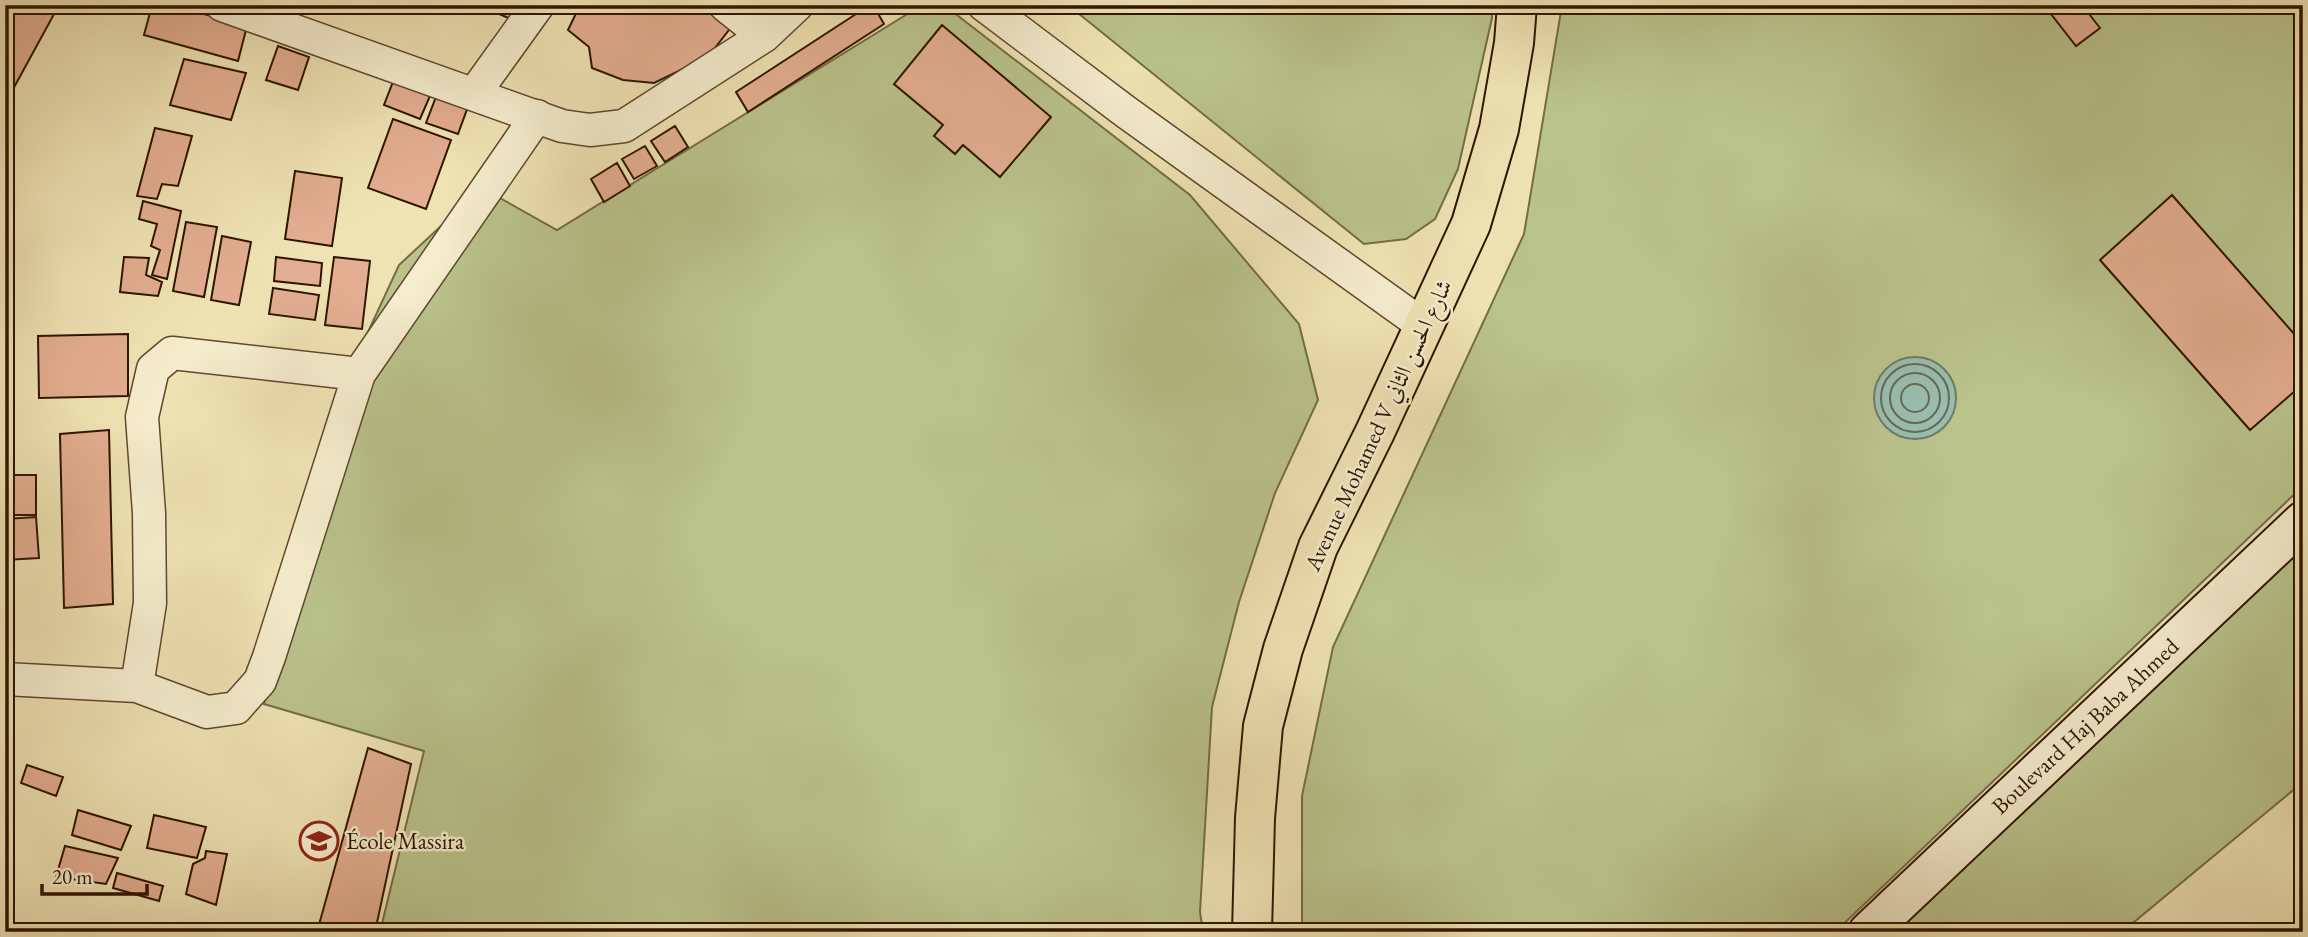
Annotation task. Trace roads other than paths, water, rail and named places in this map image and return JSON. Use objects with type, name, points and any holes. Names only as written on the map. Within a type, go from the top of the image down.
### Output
[{"type":"main road","name":"Avenue Mohamed V شارع الحسن الثاني","points":[[1252,932],[1255,818],[1263,726],[1283,649],[1318,547],[1471,224],[1499,129],[1514,43],[1517,5]]},
{"type":"main road","name":"Boulevard Haj Baba Ahmed","points":[[1868,932],[2303,521]]},
{"type":"street","points":[[474,94],[538,5]]},
{"type":"street","points":[[725,5],[764,36]]},
{"type":"street","points":[[230,6],[562,126],[590,130],[624,126],[764,36],[797,5]]},
{"type":"street","points":[[984,5],[1125,112],[1424,326]]},
{"type":"street","points":[[5,679],[136,686],[207,712],[236,708],[260,681],[359,374],[537,116]]},
{"type":"street","points":[[136,686],[150,603],[149,513],[142,418],[153,369],[172,353],[359,374]]},
{"type":"water","points":[[1915,357],[1931,360],[1944,369],[1953,382],[1956,398],[1953,414],[1944,427],[1931,436],[1915,439],[1899,436],[1886,427],[1877,414],[1874,398],[1877,382],[1886,369],[1899,360]]},
{"type":"place","name":"École Massira","points":[[319,841]]}]
